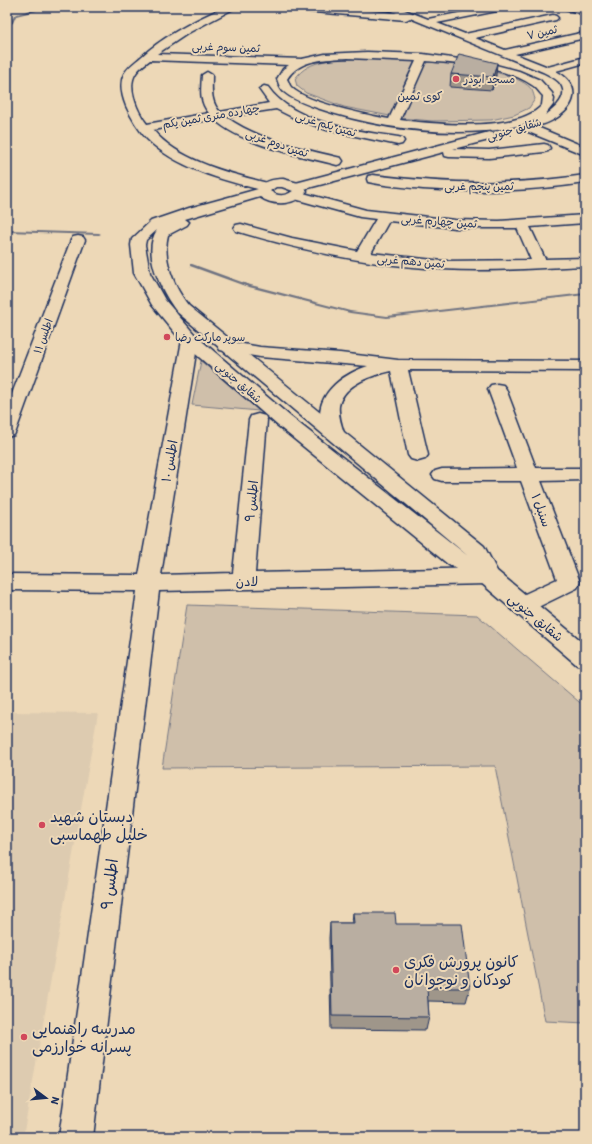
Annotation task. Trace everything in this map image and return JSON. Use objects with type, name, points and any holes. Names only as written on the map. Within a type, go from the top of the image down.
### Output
[{"type":"street","points":[[232,7],[193,26],[162,45],[147,57],[129,76],[127,93],[133,112],[144,128],[156,140],[171,151],[188,160],[266,192]]},
{"type":"street","points":[[291,7],[415,17]]},
{"type":"street","points":[[428,22],[502,7]]},
{"type":"street","points":[[569,7],[585,12]]},
{"type":"street","name":"شقایق جنوبی","points":[[296,191],[456,144],[527,127],[552,116],[562,109],[567,100],[567,84],[563,79],[547,70],[396,8]]},
{"type":"street","points":[[465,37],[553,18]]},
{"type":"street","name":"ثمین ۷","points":[[505,53],[585,35]]},
{"type":"street","points":[[348,55],[423,58],[472,64],[512,72],[537,82],[546,90],[549,103],[542,112],[516,124],[480,128],[448,128],[393,123],[329,108],[305,99],[288,90],[282,79],[288,70],[304,62],[325,57],[348,55]]},
{"type":"street","name":"ثمین سوم غربی","points":[[147,57],[304,62]]},
{"type":"street","points":[[393,123],[423,58]]},
{"type":"street","points":[[547,70],[585,60]]},
{"type":"street","points":[[512,72],[527,66],[528,62]]},
{"type":"street","name":"ثمین دوم غربی","points":[[207,75],[206,95],[210,108],[226,123],[251,136],[287,148],[337,161]]},
{"type":"street","name":"ثمین یکم غربی","points":[[264,89],[270,98],[289,112],[324,125],[398,141]]},
{"type":"street","name":"چهارده متری ثمین یکم","points":[[144,128],[278,105]]},
{"type":"street","points":[[527,127],[585,151]]},
{"type":"street","points":[[448,128],[456,144]]},
{"type":"street","points":[[432,151],[461,154],[489,154],[544,148]]},
{"type":"street","name":"ثمین پنجم غربی","points":[[373,179],[431,186],[474,188],[532,186],[585,179]]},
{"type":"street","name":"ثمین چهارم غربی","points":[[266,192],[280,183],[296,191],[365,214],[455,224],[522,224],[585,219]]},
{"type":"street","name":"شقایق جنوبی","points":[[266,192],[194,211],[156,224],[139,239],[138,245],[142,273],[158,302],[190,340],[284,421],[457,560],[488,576],[585,658]]},
{"type":"street","name":"شقایق جنوبی","points":[[266,192],[182,222],[164,231],[160,235],[159,252],[165,278],[174,298],[183,309],[226,346],[335,433],[476,551],[488,576]]},
{"type":"street","points":[[362,256],[384,217]]},
{"type":"street","points":[[522,224],[540,264]]},
{"type":"street","name":"ثمین دهم غربی","points":[[241,228],[297,245],[389,260],[442,265],[585,262]]},
{"type":"street","name":"اطلس ۱۱","points":[[7,431],[78,240]]},
{"type":"street","name":"اطلس ۱۰","points":[[149,583],[190,340]]},
{"type":"street","points":[[226,346],[260,352],[340,358],[398,365],[585,366]]},
{"type":"street","points":[[335,433],[330,417],[331,404],[338,390],[355,378],[373,370],[398,365]]},
{"type":"street","points":[[398,365],[418,455]]},
{"type":"street","name":"سنبل ۱","points":[[497,389],[569,582],[522,605]]},
{"type":"street","name":"اطلس ۹","points":[[243,582],[258,420]]},
{"type":"street","points":[[442,475],[585,474]]},
{"type":"street","name":"لادن","points":[[7,582],[243,582],[488,576]]},
{"type":"street","name":"اطلس ۹","points":[[76,1137],[149,583]]},
{"type":"shaded area","points":[[362,58],[453,65],[503,74],[521,81],[532,90],[535,99],[529,108],[514,115],[491,120],[432,121],[400,118],[344,107],[306,93],[297,86],[295,79],[301,72],[316,63]]},
{"type":"shaded area","points":[[201,361],[259,411],[192,405]]},
{"type":"shaded area","points":[[187,605],[477,615],[585,707],[585,1023],[545,1021],[495,766],[162,768]]},
{"type":"shaded area","name":"دبستان شهید خلیل طهماسبی","points":[[7,712],[98,713],[23,1137],[7,1137]]},
{"type":"building","points":[[459,54],[497,63],[493,77],[451,74]]},
{"type":"building","name":"کانون پرورش فکری کودکان و نوجوانان","points":[[353,913],[395,913],[396,924],[462,924],[470,988],[427,988],[429,1017],[332,1016],[330,923],[354,923]]},
{"type":"waterway","points":[[7,25],[12,22],[15,16],[35,10],[39,7]]},
{"type":"waterway","points":[[7,231],[99,234]]},
{"type":"waterway","points":[[191,265],[246,285],[350,312],[387,317],[585,294]]},
{"type":"place","name":"مسجد ابوذر","points":[[456,79]]},
{"type":"place","name":"سوپر مارکت رضا","points":[[167,337]]},
{"type":"place","name":"دبستان شهید خلیل طهماسبی","points":[[42,825]]},
{"type":"place","name":"کانون پرورش فکری کودکان و نوجوانان","points":[[396,970]]},
{"type":"place","name":"مدرسه راهنمایی پسرانه خوارزمی","points":[[24,1037]]},
{"type":"district","name":"کوی ثمین","points":[[420,96]]}]
